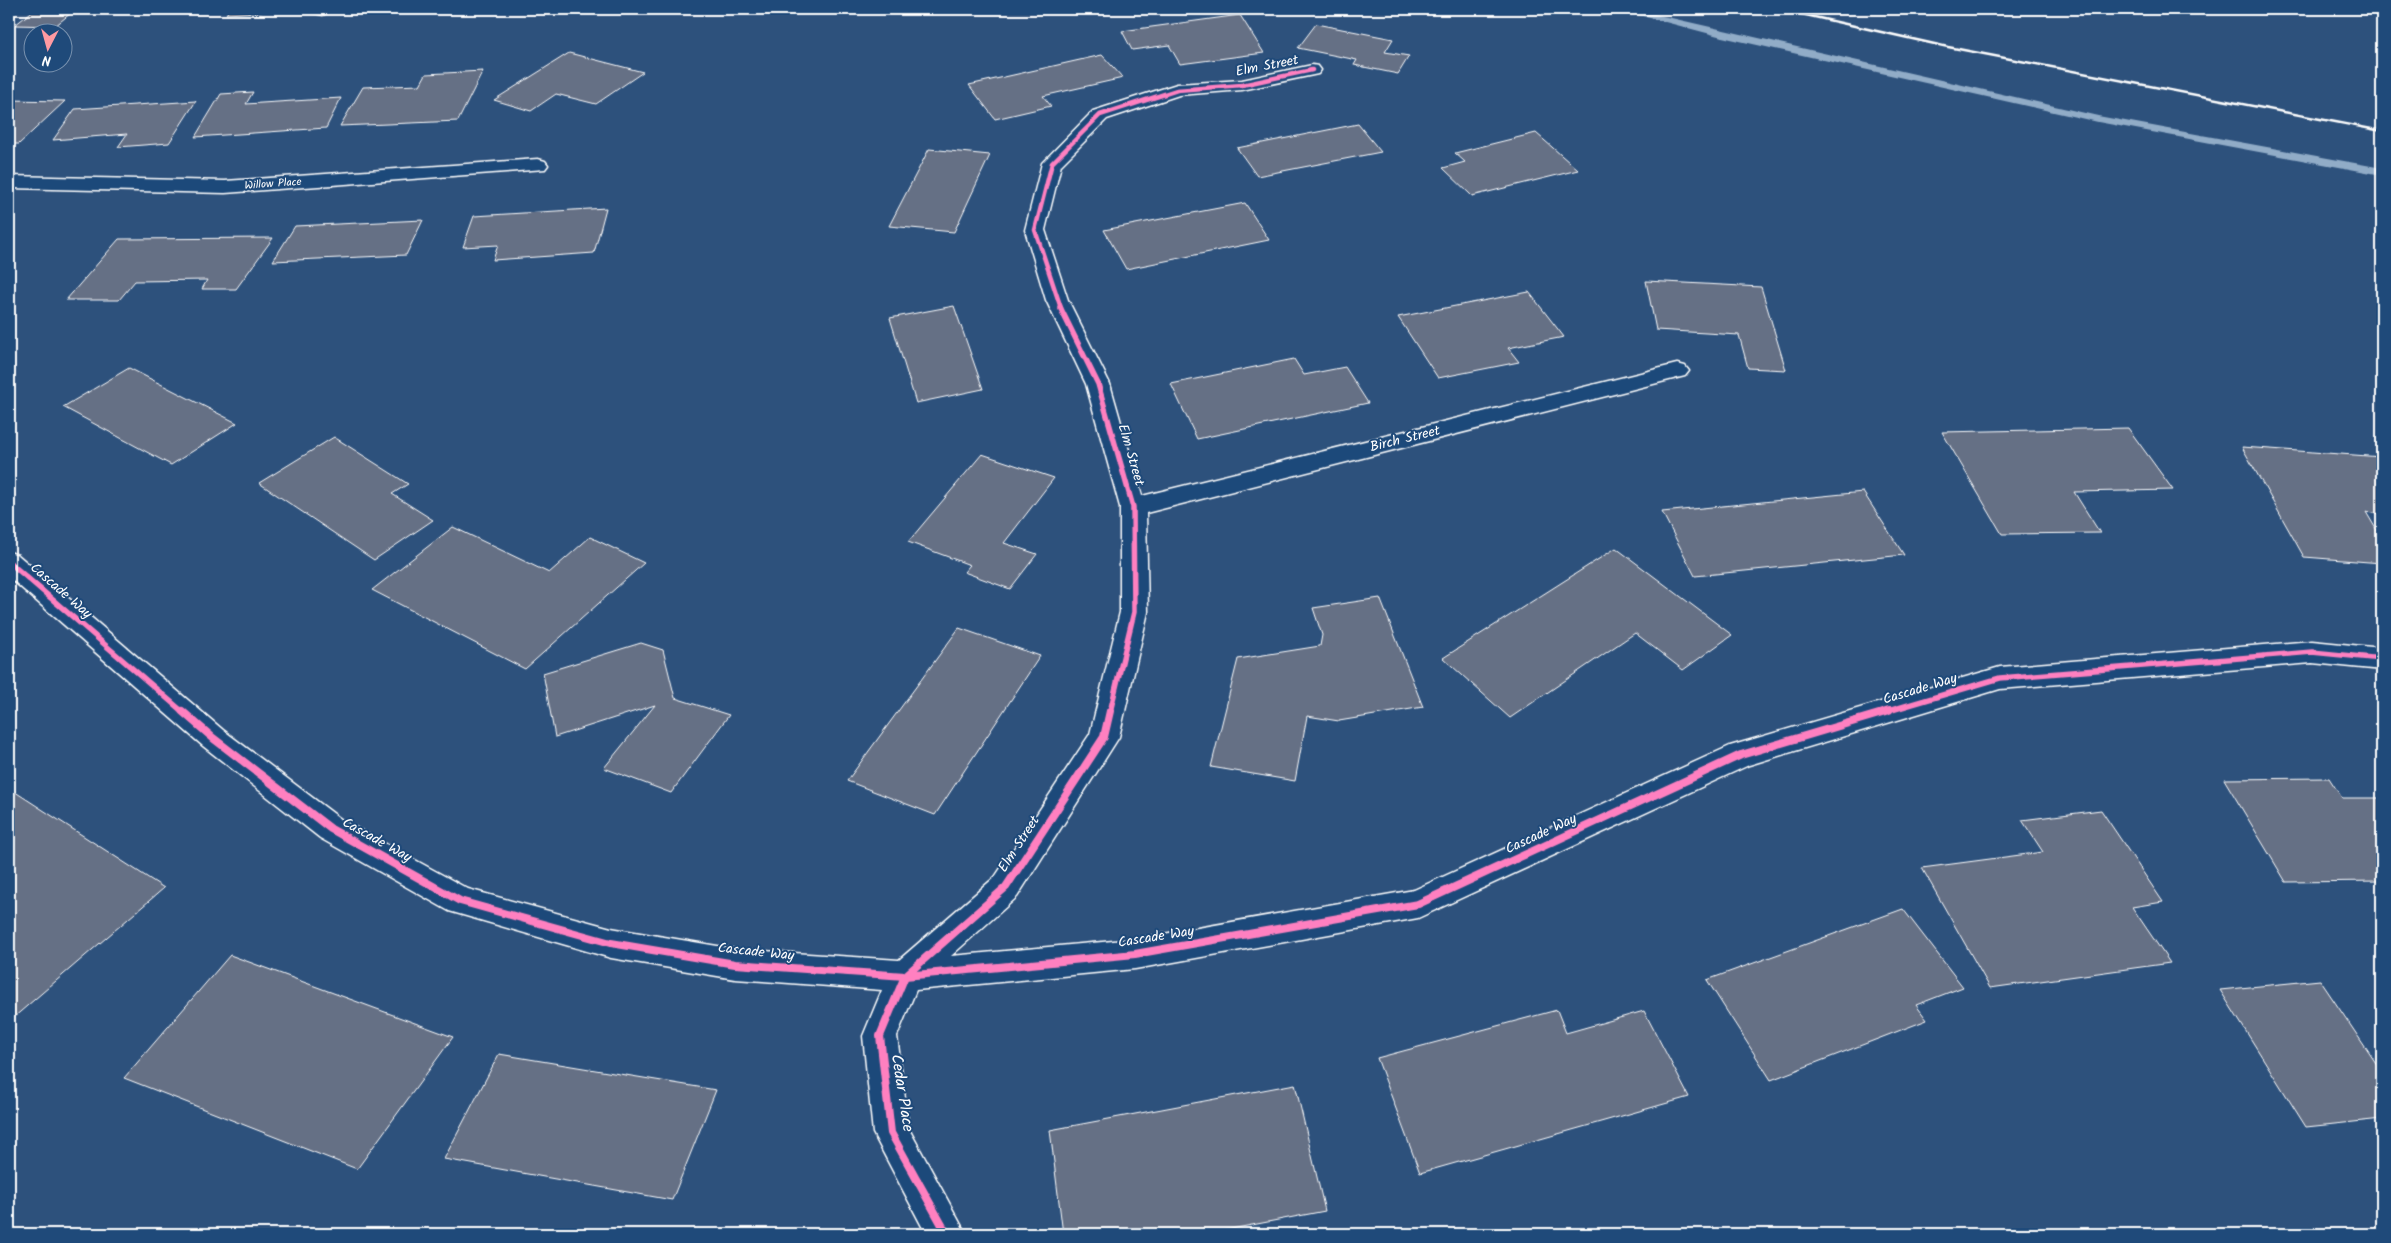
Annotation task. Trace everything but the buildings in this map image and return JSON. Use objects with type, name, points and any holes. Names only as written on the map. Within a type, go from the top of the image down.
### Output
[{"type":"street","name":"Elm Street","points":[[905,976],[1006,886],[1104,737],[1134,612],[1133,507],[1098,384],[1057,300],[1035,230],[1052,163],[1100,115],[1177,90],[1242,85],[1312,70]]},
{"type":"street","name":"Willow Place","points":[[9,182],[225,187],[538,165]]},
{"type":"street","name":"Birch Street","points":[[1133,507],[1677,371]]},
{"type":"street","name":"Cascade Way","points":[[9,562],[212,738],[331,829],[460,901],[611,943],[735,964],[905,976],[1135,954],[1418,904],[1741,755],[2000,678],[2312,652],[2382,659]]},
{"type":"street","name":"Cedar Place","points":[[905,976],[880,1036],[891,1133],[947,1234]]},
{"type":"waterway","points":[[1621,9],[1722,34],[2098,119],[2382,172]]},
{"type":"railway","points":[[1779,9],[1948,47],[2382,131]]},
{"type":"cycle path","points":[[947,1234],[891,1133],[880,1036],[905,976],[1006,887],[1104,737],[1134,612],[1133,507],[1098,384],[1057,300],[1035,230],[1052,163],[1100,115],[1177,90],[1242,85],[1312,70]]},
{"type":"cycle path","points":[[9,562],[213,738],[331,829],[460,901],[611,943],[735,964],[905,976],[1135,954],[1418,904],[1741,755],[2000,678],[2312,652],[2382,659]]}]
